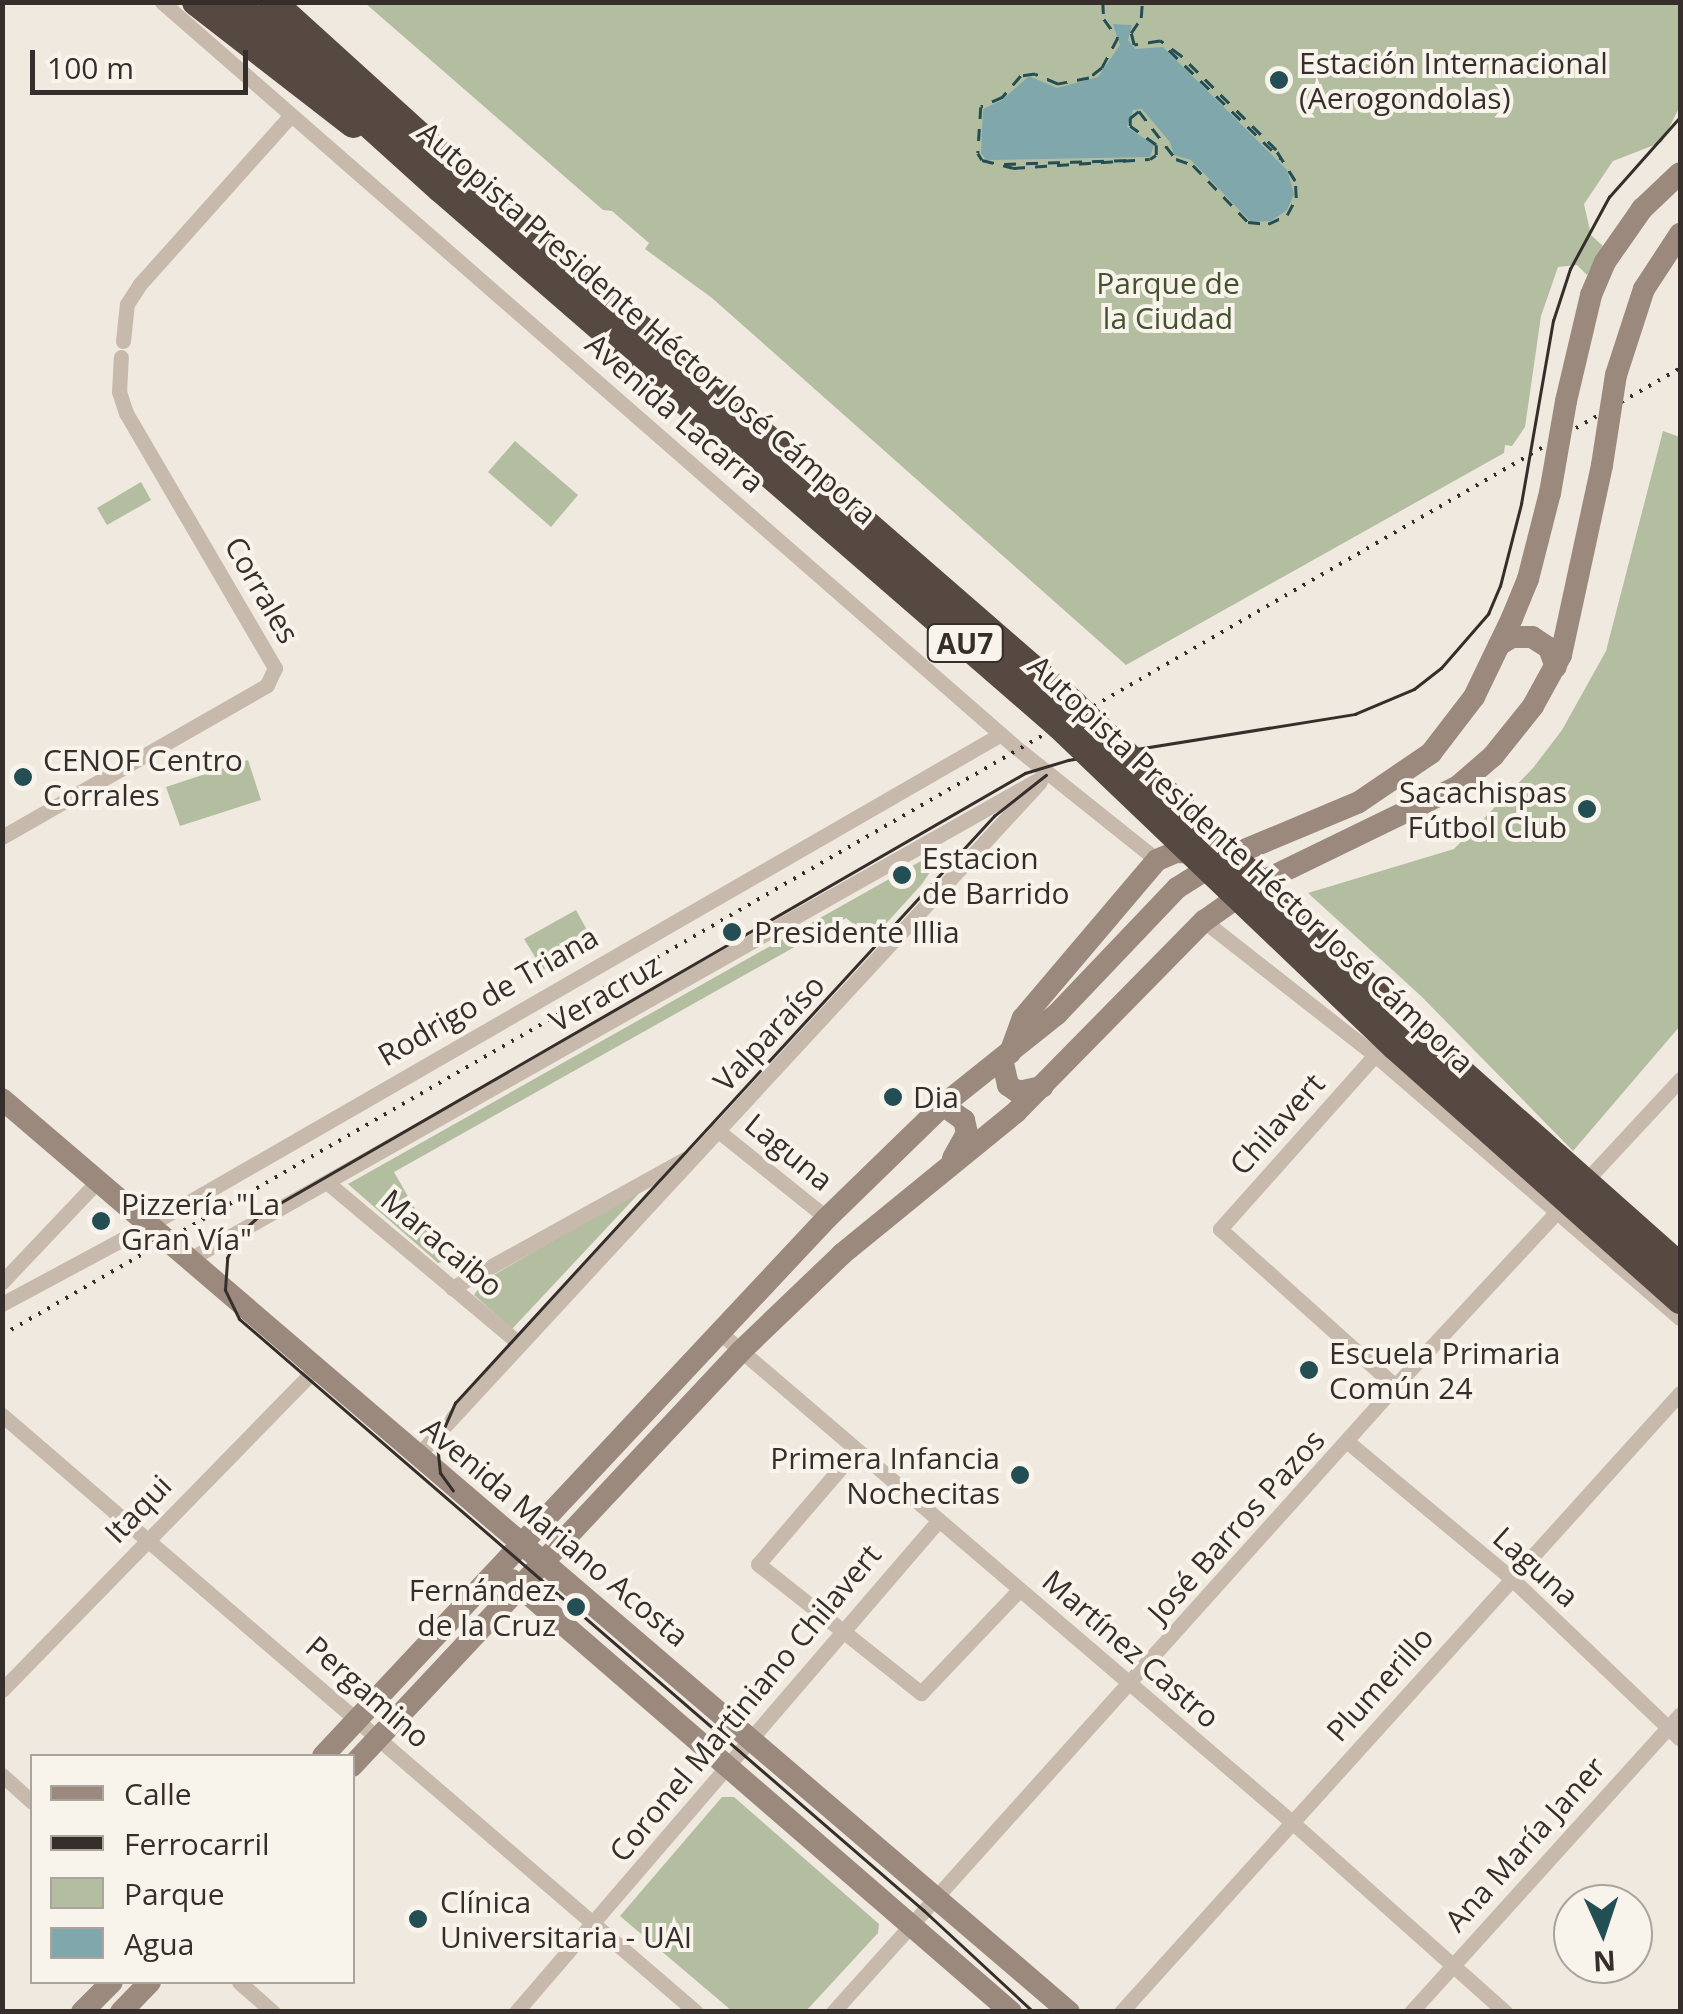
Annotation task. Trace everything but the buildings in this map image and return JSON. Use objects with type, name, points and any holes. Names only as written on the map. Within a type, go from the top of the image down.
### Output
[{"type":"highway","points":[[196,2],[452,182]]},
{"type":"highway","name":"Autopista Presidente Héctor José Cámpora","points":[[234,2],[1074,705],[1411,1028],[1680,1267]]},
{"type":"highway","name":"Autopista Presidente Héctor José Cámpora","points":[[272,2],[452,182],[1060,726],[1395,1046],[1680,1300]]},
{"type":"highway","points":[[295,2],[401,105],[452,182]]},
{"type":"main road","points":[[324,1754],[827,1218],[943,1105],[1089,984],[1178,888],[1222,859],[1359,802],[1431,753],[1474,697],[1528,579],[1591,295],[1605,262],[1642,209],[1680,173]]},
{"type":"main road","points":[[355,1763],[741,1351],[842,1254],[1042,1087],[1204,921],[1255,885],[1401,818],[1474,775],[1514,732],[1556,667],[1570,626],[1616,376],[1644,289],[1680,234]]},
{"type":"main road","points":[[1499,645],[1512,637],[1532,637],[1548,648],[1556,667]]},
{"type":"main road","points":[[1042,1087],[1031,1092],[1008,1085],[1000,1068],[1023,1018],[1157,860],[1176,852],[1222,859]]},
{"type":"main road","name":"Avenida Mariano Acosta","points":[[2,1099],[1069,2012]]},
{"type":"main road","points":[[943,1105],[964,1120],[966,1133],[945,1169]]},
{"type":"main road","points":[[498,1568],[1011,2012]]},
{"type":"main road","points":[[82,2012],[110,1984]]},
{"type":"main road","points":[[122,2012],[148,1984]]},
{"type":"street","name":"Avenida Lacarra","points":[[162,2],[1000,734],[1157,860]]},
{"type":"street","name":"Corrales","points":[[2,837],[250,695],[273,677],[270,657],[126,413],[119,392],[128,304],[140,284],[290,116]]},
{"type":"street","name":"Rodrigo de Triana","points":[[2,1304],[149,1225],[1000,734]]},
{"type":"street","name":"Valparaíso","points":[[418,1455],[1048,774]]},
{"type":"street","name":"Veracruz","points":[[190,1259],[329,1184],[1048,774]]},
{"type":"street","points":[[1204,921],[1375,1055],[1680,1318]]},
{"type":"street","name":"Chilavert","points":[[1375,1055],[1220,1229],[1395,1386]]},
{"type":"street","name":"José Barros Pazos","points":[[833,2012],[1348,1443],[1395,1386],[1680,1079]]},
{"type":"street","name":"Laguna","points":[[717,1130],[827,1218]]},
{"type":"street","name":"Valparaíso","points":[[452,1288],[694,1154]]},
{"type":"street","points":[[2,1282],[98,1181]]},
{"type":"street","name":"Maracaibo","points":[[329,1184],[520,1344]]},
{"type":"street","name":"Martínez Castro","points":[[718,1331],[1293,1824],[1505,2012]]},
{"type":"street","name":"Itaqui","points":[[2,1690],[315,1369]]},
{"type":"street","name":"Plumerillo","points":[[1121,2012],[1680,1393]]},
{"type":"street","name":"Pergamino","points":[[2,1415],[596,1922],[696,2012]]},
{"type":"street","name":"Laguna","points":[[1348,1443],[1512,1578],[1674,1734]]},
{"type":"street","points":[[855,1451],[758,1564],[921,1692],[1019,1590]]},
{"type":"street","name":"Coronel Martiniano Chilavert","points":[[516,2012],[938,1522]]},
{"type":"street","name":"Ana María Janer","points":[[1411,2012],[1674,1734],[1680,1714]]},
{"type":"street","points":[[2,1776],[30,1800]]},
{"type":"street","points":[[241,1984],[273,2012]]},
{"type":"green space","name":"Parque de la Ciudad","points":[[365,3],[1680,3],[1680,106],[1662,142],[1613,161],[1584,204],[1591,235],[1604,247],[1587,275],[1577,265],[1558,267],[1541,316],[1525,427],[1512,446],[1505,445],[1504,453],[1126,665],[712,298],[645,249],[649,243],[612,211],[603,210]]},
{"type":"green space","name":"Sacachispas Fútbol Club","points":[[1663,431],[1680,437],[1680,1026],[1573,1151],[1421,996],[1308,893],[1454,849],[1533,768],[1562,730],[1606,651]]},
{"type":"green space","points":[[515,441],[578,495],[551,527],[488,472]]},
{"type":"green space","points":[[141,482],[151,500],[107,525],[97,508]]},
{"type":"green space","points":[[248,760],[261,800],[180,826],[166,787]]},
{"type":"green space","points":[[937,852],[940,857],[922,884],[872,939],[846,918],[394,1172],[445,1261],[438,1263],[348,1184]]},
{"type":"green space","points":[[576,910],[593,941],[543,970],[524,939]]},
{"type":"green space","points":[[645,1187],[512,1329],[474,1295],[485,1280]]},
{"type":"green space","points":[[722,1797],[734,1797],[879,1924],[878,1933],[806,2011],[732,2011],[620,1916]]},
{"type":"water","points":[[1113,24],[1132,25],[1128,40],[1135,49],[1163,47],[1287,170],[1294,194],[1287,210],[1271,221],[1251,222],[1191,160],[1174,155],[1170,142],[1142,109],[1133,110],[1127,127],[1154,145],[1150,157],[986,160],[981,153],[983,109],[1002,100],[1029,76],[1057,88],[1098,77],[1120,45]]},
{"type":"ferry route","points":[[1103,2],[1104,19],[1118,38],[1102,68],[1089,78],[1058,84],[1035,74],[1021,76],[1003,97],[981,107],[978,153],[982,160],[1013,168],[1150,159],[1156,155],[1156,145],[1130,126],[1130,118],[1139,111],[1176,159],[1193,165],[1248,222],[1268,224],[1287,215],[1296,198],[1295,181],[1276,150],[1181,56],[1160,41],[1134,45],[1131,33],[1141,18],[1142,2]]},
{"type":"ferry route","points":[[1169,50],[1281,159]]},
{"type":"ferry route","points":[[1004,164],[1131,160]]},
{"type":"tram line","points":[[1033,2012],[924,1911],[239,1319],[225,1290],[227,1258],[240,1233],[261,1214],[1025,773],[1068,760],[1355,714],[1414,689],[1441,668],[1488,614],[1500,586],[1521,504],[1553,321],[1570,269],[1609,197],[1680,117]]},
{"type":"tram line","points":[[453,1491],[440,1473],[437,1444],[455,1403],[994,816],[1046,775]]},
{"type":"railway","points":[[2,1335],[1680,368]]},
{"type":"place","name":"Estación Internacional (Aerogondolas)","points":[[1279,80]]},
{"type":"place","name":"CENOF Centro Corrales","points":[[23,777]]},
{"type":"place","name":"Sacachispas Fútbol Club","points":[[1587,809]]},
{"type":"place","name":"Estacion de Barrido","points":[[902,875]]},
{"type":"place","name":"Presidente Illia","points":[[732,932]]},
{"type":"place","name":"Dia","points":[[893,1097]]},
{"type":"place","name":"Pizzería \"La Gran Vía\"","points":[[101,1221]]},
{"type":"place","name":"Escuela Primaria Común 24","points":[[1309,1370]]},
{"type":"place","name":"Primera Infancia Nochecitas","points":[[1020,1475]]},
{"type":"place","name":"Fernández de la Cruz","points":[[576,1607]]},
{"type":"place","name":"Clínica Universitaria - UAI","points":[[418,1919]]}]
